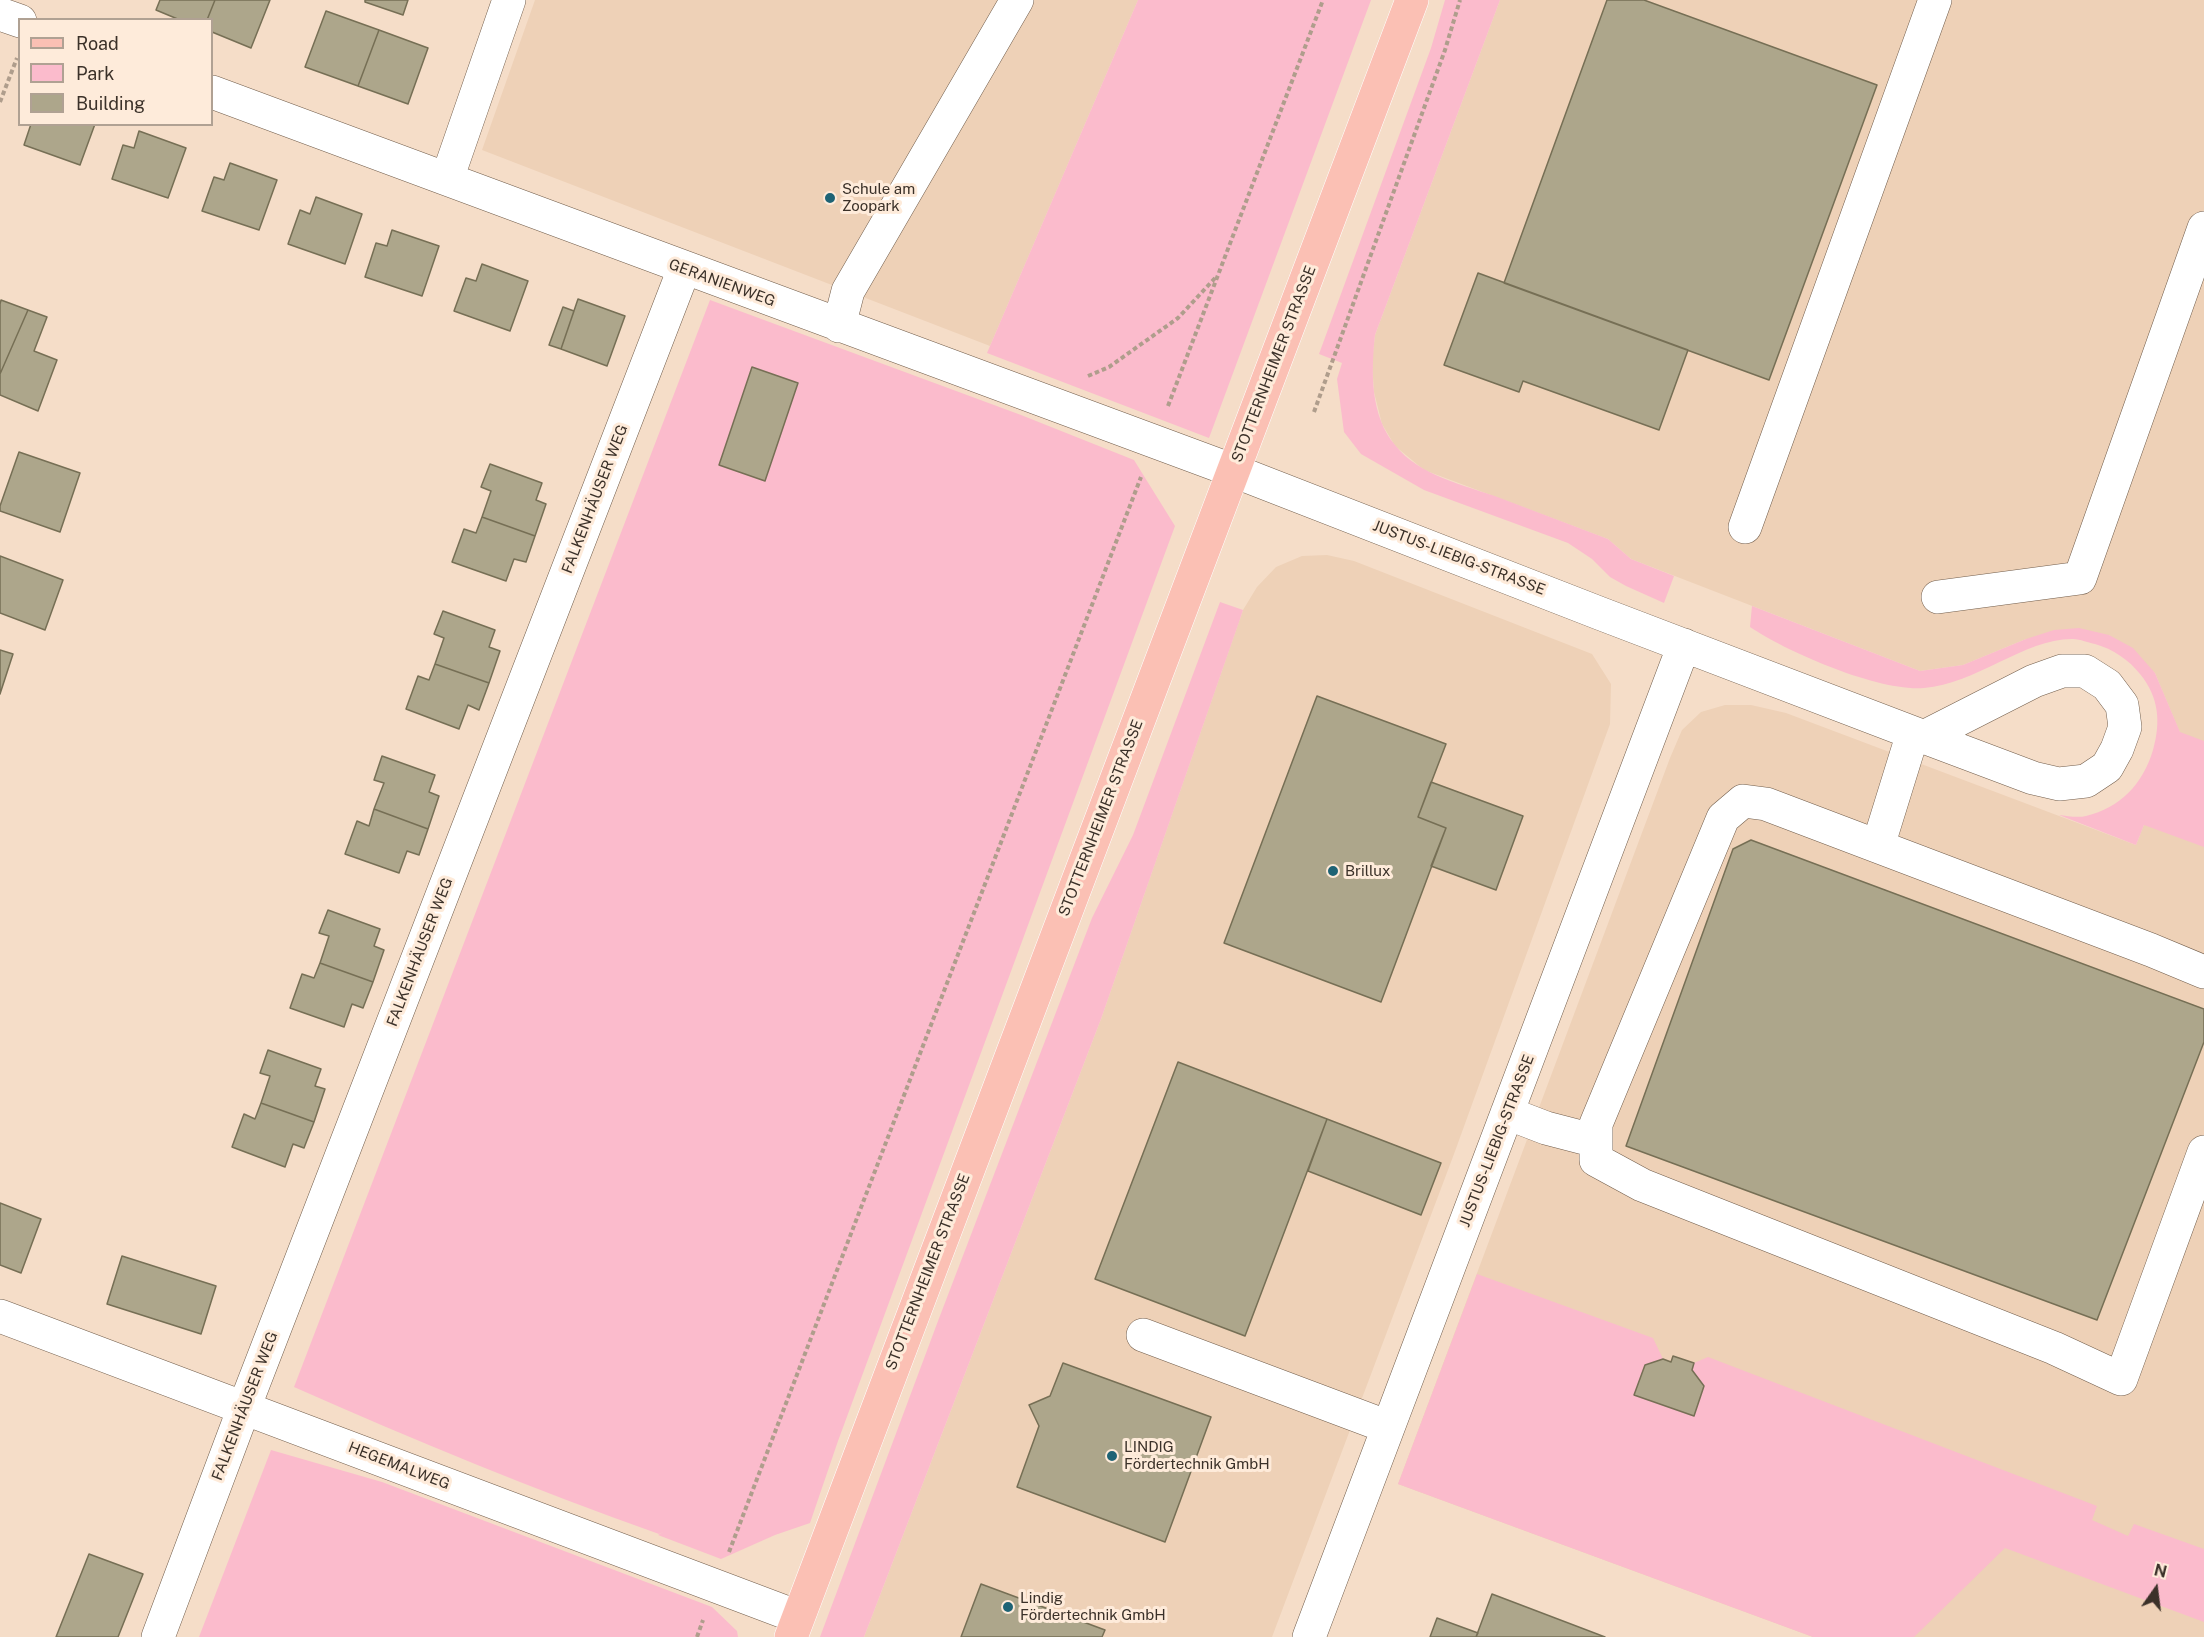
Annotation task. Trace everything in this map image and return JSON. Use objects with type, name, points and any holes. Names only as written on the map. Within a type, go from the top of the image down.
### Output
[{"type":"main road","name":"STOTTERNHEIMER STRASSE","points":[[794,1627],[1412,0]]},
{"type":"street","points":[[447,179],[509,0]]},
{"type":"street","points":[[838,326],[848,291],[1017,0]]},
{"type":"street","points":[[1745,527],[1935,0]]},
{"type":"street","points":[[0,14],[18,20]]},
{"type":"street","name":"GERANIENWEG","points":[[213,92],[684,269],[1234,471]]},
{"type":"street","points":[[1938,597],[2080,578],[2204,228]]},
{"type":"street","name":"FALKENHÄUSER WEG","points":[[158,1637],[244,1408],[684,269]]},
{"type":"street","name":"JUSTUS-LIEBIG-STRASSE","points":[[1234,471],[1684,645],[1919,735],[2033,778],[2059,784],[2086,781],[2107,767],[2125,727],[2122,705],[2107,685],[2085,670],[2062,670],[1919,735]]},
{"type":"street","name":"JUSTUS-LIEBIG-STRASSE","points":[[1309,1637],[1684,645]]},
{"type":"street","points":[[1878,846],[1919,735]]},
{"type":"street","points":[[2204,972],[1766,804],[1743,801],[1723,818],[1596,1124],[1596,1160],[1642,1185],[2055,1348],[2121,1378],[2204,1152]]},
{"type":"street","points":[[1507,1113],[1546,1128],[1596,1141]]},
{"type":"street","name":"HEGEMALWEG","points":[[0,1316],[716,1586],[794,1627]]},
{"type":"street","points":[[1143,1335],[1388,1427]]},
{"type":"path","points":[[697,1637],[1323,0]]},
{"type":"path","points":[[1314,412],[1445,51],[1460,0]]},
{"type":"path","points":[[0,102],[18,55]]},
{"type":"path","points":[[1035,398],[1109,368],[1178,318],[1219,274]]},
{"type":"shaded area","name":"Schule am Zoopark","points":[[535,0],[1138,0],[990,346],[482,150]]},
{"type":"shaded area","points":[[1500,0],[2204,0],[2204,1637],[1813,1637],[1398,1484],[1682,730],[1701,712],[1725,705],[1751,705],[1786,713],[2136,845],[2180,733],[2155,673],[2109,635],[2026,639],[1963,665],[1920,671],[1631,559],[1608,539],[1424,470],[1395,446],[1382,424],[1374,392],[1372,362],[1375,335]]},
{"type":"shaded area","points":[[1327,555],[1354,561],[1592,654],[1611,684],[1610,724],[1454,1154],[1272,1637],[864,1637],[1101,1019],[1243,610],[1257,587],[1276,567],[1302,556]]},
{"type":"green space","points":[[1138,0],[1371,0],[1209,438],[987,353]]},
{"type":"green space","points":[[1445,0],[1500,0],[1375,335],[1374,393],[1381,420],[1395,445],[1405,456],[1430,472],[1608,539],[1631,559],[1674,576],[1664,603],[1610,577],[1592,559],[1568,543],[1424,490],[1361,454],[1344,432],[1337,379],[1342,363],[1319,354],[1431,48]]},
{"type":"green space","points":[[710,300],[1021,415],[1134,460],[1175,526],[838,1441],[810,1523],[775,1535],[721,1559],[658,1535],[663,1532],[659,1534],[475,1464],[294,1387]],"holes":[[[752,367],[798,383],[765,480],[719,464]]]},
{"type":"green space","points":[[1220,602],[1243,610],[1239,622],[1101,1019],[864,1637],[820,1637],[1092,918],[1133,835]]},
{"type":"green space","points":[[1752,606],[1920,671],[1963,665],[2054,630],[2079,628],[2109,635],[2133,648],[2155,673],[2180,732],[2204,741],[2204,847],[2144,825],[2136,845],[2059,815],[2086,816],[2120,801],[2136,784],[2149,762],[2157,730],[2155,701],[2136,669],[2114,652],[2079,640],[2055,641],[2019,653],[1963,679],[1924,688],[1905,688],[1859,677],[1786,648],[1750,627]]},
{"type":"green space","points":[[1477,1274],[1653,1338],[1663,1359],[1645,1365],[1635,1395],[1693,1416],[1704,1386],[1692,1370],[1694,1363],[1708,1357],[2097,1506],[2092,1520],[2128,1536],[2134,1524],[2204,1549],[2204,1622],[2005,1548],[1914,1637],[1813,1637],[1398,1484]]},
{"type":"green space","points":[[271,1450],[382,1482],[712,1607],[737,1631],[738,1637],[199,1637]]},
{"type":"building","points":[[160,0],[215,0],[208,18],[175,18],[156,10]]},
{"type":"building","points":[[215,0],[270,0],[251,48],[213,32],[213,18],[208,18]]},
{"type":"building","points":[[365,0],[408,0],[403,15],[365,2]]},
{"type":"building","points":[[1607,0],[1644,0],[1877,85],[1769,380],[1504,283]]},
{"type":"building","points":[[326,11],[379,30],[358,86],[305,67]]},
{"type":"building","points":[[379,30],[428,48],[408,104],[358,86]]},
{"type":"building","points":[[30,126],[94,126],[80,165],[24,145]]},
{"type":"building","points":[[139,131],[186,148],[168,198],[112,179],[123,145],[134,148]]},
{"type":"building","points":[[230,163],[277,180],[259,230],[202,211],[214,177],[224,180]]},
{"type":"building","points":[[316,197],[362,214],[345,264],[288,244],[300,210],[310,214]]},
{"type":"building","points":[[392,230],[439,246],[422,296],[365,277],[376,243],[387,246]]},
{"type":"building","points":[[482,264],[528,281],[510,331],[454,311],[466,278],[476,281]]},
{"type":"building","points":[[1478,273],[1688,350],[1659,430],[1523,381],[1519,392],[1444,365]]},
{"type":"building","points":[[578,299],[625,316],[607,366],[561,349]]},
{"type":"building","points":[[1,300],[28,310],[0,374],[0,304]]},
{"type":"building","points":[[563,307],[574,311],[561,349],[549,345]]},
{"type":"building","points":[[28,310],[47,317],[34,351],[57,360],[38,411],[0,395],[0,374]]},
{"type":"building","points":[[752,367],[798,383],[765,481],[719,465]]},
{"type":"building","points":[[19,452],[80,473],[60,532],[0,511]]},
{"type":"building","points":[[490,464],[542,483],[536,500],[546,504],[535,536],[482,517],[491,491],[481,487]]},
{"type":"building","points":[[482,517],[535,536],[526,562],[514,559],[506,581],[452,562],[464,529],[476,533]]},
{"type":"building","points":[[0,556],[63,580],[45,630],[0,613]]},
{"type":"building","points":[[443,611],[495,630],[489,647],[500,651],[489,683],[435,664],[444,638],[434,634]]},
{"type":"building","points":[[0,650],[13,654],[0,694]]},
{"type":"building","points":[[435,664],[489,683],[479,710],[468,705],[459,729],[406,709],[418,676],[429,680]]},
{"type":"building","points":[[1317,696],[1446,744],[1418,817],[1446,828],[1381,1002],[1224,943]]},
{"type":"building","points":[[382,756],[435,775],[429,792],[439,796],[428,829],[374,809],[384,783],[374,780]]},
{"type":"building","points":[[1431,782],[1523,816],[1496,890],[1431,866],[1446,828],[1418,817]]},
{"type":"building","points":[[374,809],[428,829],[419,855],[407,851],[399,873],[345,854],[357,821],[369,826]]},
{"type":"building","points":[[1751,840],[2204,1009],[2204,1042],[2097,1320],[1626,1146],[1733,849]]},
{"type":"building","points":[[328,910],[380,929],[374,946],[384,950],[373,982],[320,963],[329,936],[319,933]]},
{"type":"building","points":[[320,963],[373,982],[363,1008],[352,1004],[344,1027],[290,1008],[302,974],[314,978]]},
{"type":"building","points":[[268,1050],[321,1069],[315,1086],[325,1089],[314,1122],[261,1103],[270,1076],[260,1073]]},
{"type":"building","points":[[1178,1062],[1327,1119],[1245,1336],[1095,1279]]},
{"type":"building","points":[[261,1103],[314,1122],[304,1148],[293,1144],[285,1167],[232,1147],[244,1114],[255,1119]]},
{"type":"building","points":[[1327,1119],[1441,1163],[1421,1215],[1308,1171]]},
{"type":"building","points":[[0,1203],[41,1219],[21,1273],[0,1265]]},
{"type":"building","points":[[122,1256],[216,1286],[201,1334],[107,1304]]},
{"type":"building","points":[[1673,1356],[1694,1363],[1692,1370],[1704,1386],[1694,1416],[1634,1395],[1645,1365],[1663,1359],[1671,1362]]},
{"type":"building","name":"LINDIG Fördertechnik GmbH","points":[[1063,1363],[1211,1417],[1165,1542],[1017,1487],[1039,1426],[1029,1405],[1050,1396]]},
{"type":"building","points":[[89,1554],[143,1574],[118,1637],[56,1637]]},
{"type":"building","name":"Lindig Fördertechnik GmbH","points":[[981,1584],[1105,1630],[1102,1637],[961,1637]]},
{"type":"building","points":[[1492,1594],[1605,1637],[1476,1637]]},
{"type":"building","points":[[1437,1618],[1478,1633],[1476,1637],[1430,1637]]},
{"type":"place","name":"Schule am Zoopark","points":[[830,198]]},
{"type":"place","name":"Brillux","points":[[1333,871]]},
{"type":"place","name":"LINDIG Fördertechnik GmbH","points":[[1112,1456]]},
{"type":"place","name":"Lindig Fördertechnik GmbH","points":[[1008,1607]]}]
